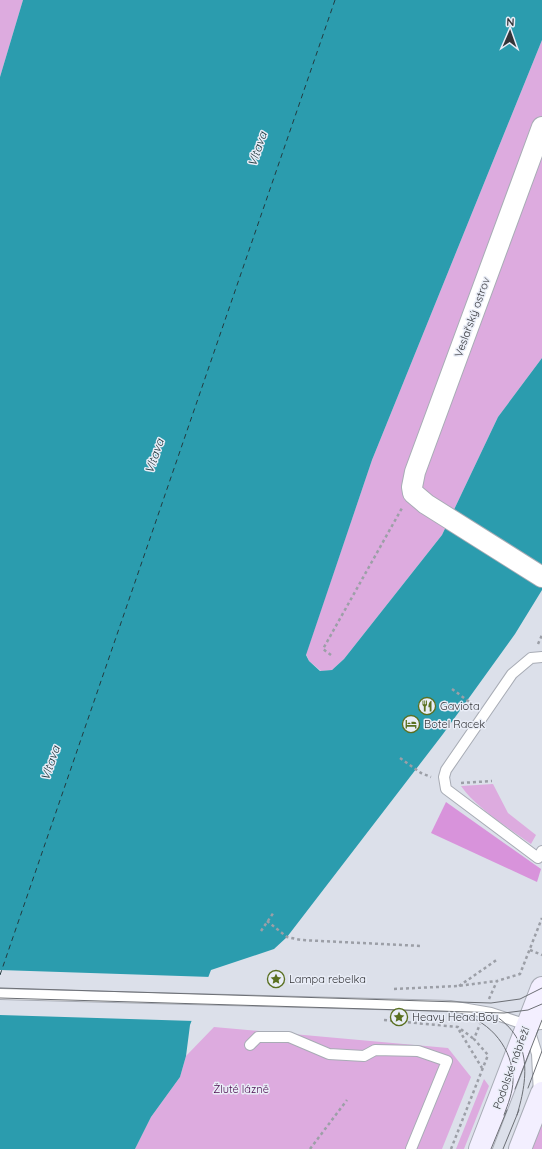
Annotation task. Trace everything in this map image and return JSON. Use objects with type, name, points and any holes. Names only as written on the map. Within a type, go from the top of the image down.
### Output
[{"type":"main road","name":"Podolské nábřeží","points":[[480,1149],[534,1024],[542,988]]},
{"type":"main road","points":[[520,1149],[540,1096]]},
{"type":"street","name":"Veslařský ostrov","points":[[420,499],[412,487],[414,472],[542,127]]},
{"type":"street","points":[[420,499],[542,577]]},
{"type":"lane","points":[[541,857],[446,789],[444,777],[446,770],[512,674],[531,658],[542,657]]},
{"type":"lane","points":[[0,994],[450,1006],[491,1012],[534,1024],[540,1080],[540,1096]]},
{"type":"lane","points":[[250,1046],[258,1037],[289,1037],[329,1054],[364,1056],[375,1050],[418,1051],[447,1061],[411,1149]]},
{"type":"path","points":[[331,655],[323,649],[406,500],[420,499]]},
{"type":"path","points":[[452,690],[470,702]]},
{"type":"path","points":[[400,758],[421,773]]},
{"type":"path","points":[[458,783],[492,781]]},
{"type":"path","points":[[261,931],[274,912]]},
{"type":"path","points":[[520,974],[542,918]]},
{"type":"path","points":[[267,921],[287,937],[301,940],[422,946]]},
{"type":"path","points":[[530,950],[542,955]]},
{"type":"path","points":[[458,986],[498,959]]},
{"type":"path","points":[[386,989],[458,986],[497,981]]},
{"type":"path","points":[[377,1019],[458,1027],[474,1038]]},
{"type":"path","points":[[458,1027],[482,1069]]},
{"type":"path","points":[[451,1149],[488,1055]]},
{"type":"path","points":[[310,1149],[347,1100]]},
{"type":"green space","points":[[0,0],[23,0],[0,77]]},
{"type":"green space","points":[[542,40],[542,358],[498,417],[442,535],[344,659],[332,670],[321,671],[309,661],[306,654],[372,460]]},
{"type":"green space","points":[[493,784],[508,813],[536,835],[531,844],[484,810],[467,794],[461,786]]},
{"type":"green space","name":"Žluté lázně","points":[[214,1027],[448,1048],[471,1077],[442,1149],[135,1149],[151,1117],[180,1077],[186,1056]]},
{"type":"green space","points":[[484,1079],[489,1086],[464,1149],[456,1149]]},
{"type":"green space","points":[[542,1119],[542,1149],[530,1149]]},
{"type":"shaded area","points":[[446,802],[541,869],[537,882],[431,833]]},
{"type":"water","name":"Vltava","points":[[23,0],[542,0],[542,40],[372,460],[306,655],[309,661],[320,671],[332,670],[344,659],[442,535],[498,417],[542,358],[542,590],[515,634],[443,734],[287,937],[274,949],[211,970],[190,1025],[186,1056],[180,1077],[151,1117],[135,1149],[0,1149],[0,77]]},
{"type":"pier","points":[[0,970],[211,977],[194,1021],[0,1015]]},
{"type":"ferry route","points":[[0,975],[335,0]]},
{"type":"tram line","points":[[0,988],[491,1003],[520,999],[542,988]]},
{"type":"tram line","points":[[0,998],[504,1013],[528,1010],[542,1004]]},
{"type":"tram line","points":[[491,1013],[514,1033],[524,1058],[524,1086],[517,1115]]},
{"type":"tram line","points":[[462,1014],[473,1018],[491,1030],[505,1048],[512,1069],[513,1084],[504,1115]]},
{"type":"tram line","points":[[515,1089],[542,1020]]},
{"type":"tram line","points":[[528,1088],[542,1051]]},
{"type":"tram line","points":[[491,1149],[507,1110]]},
{"type":"tram line","points":[[503,1149],[519,1110]]},
{"type":"place","name":"Gaviota","points":[[427,706]]},
{"type":"place","name":"Botel Racek","points":[[411,724]]},
{"type":"place","name":"Lampa rebelka","points":[[276,979]]},
{"type":"place","name":"Heavy Head Boy","points":[[399,1017]]}]
